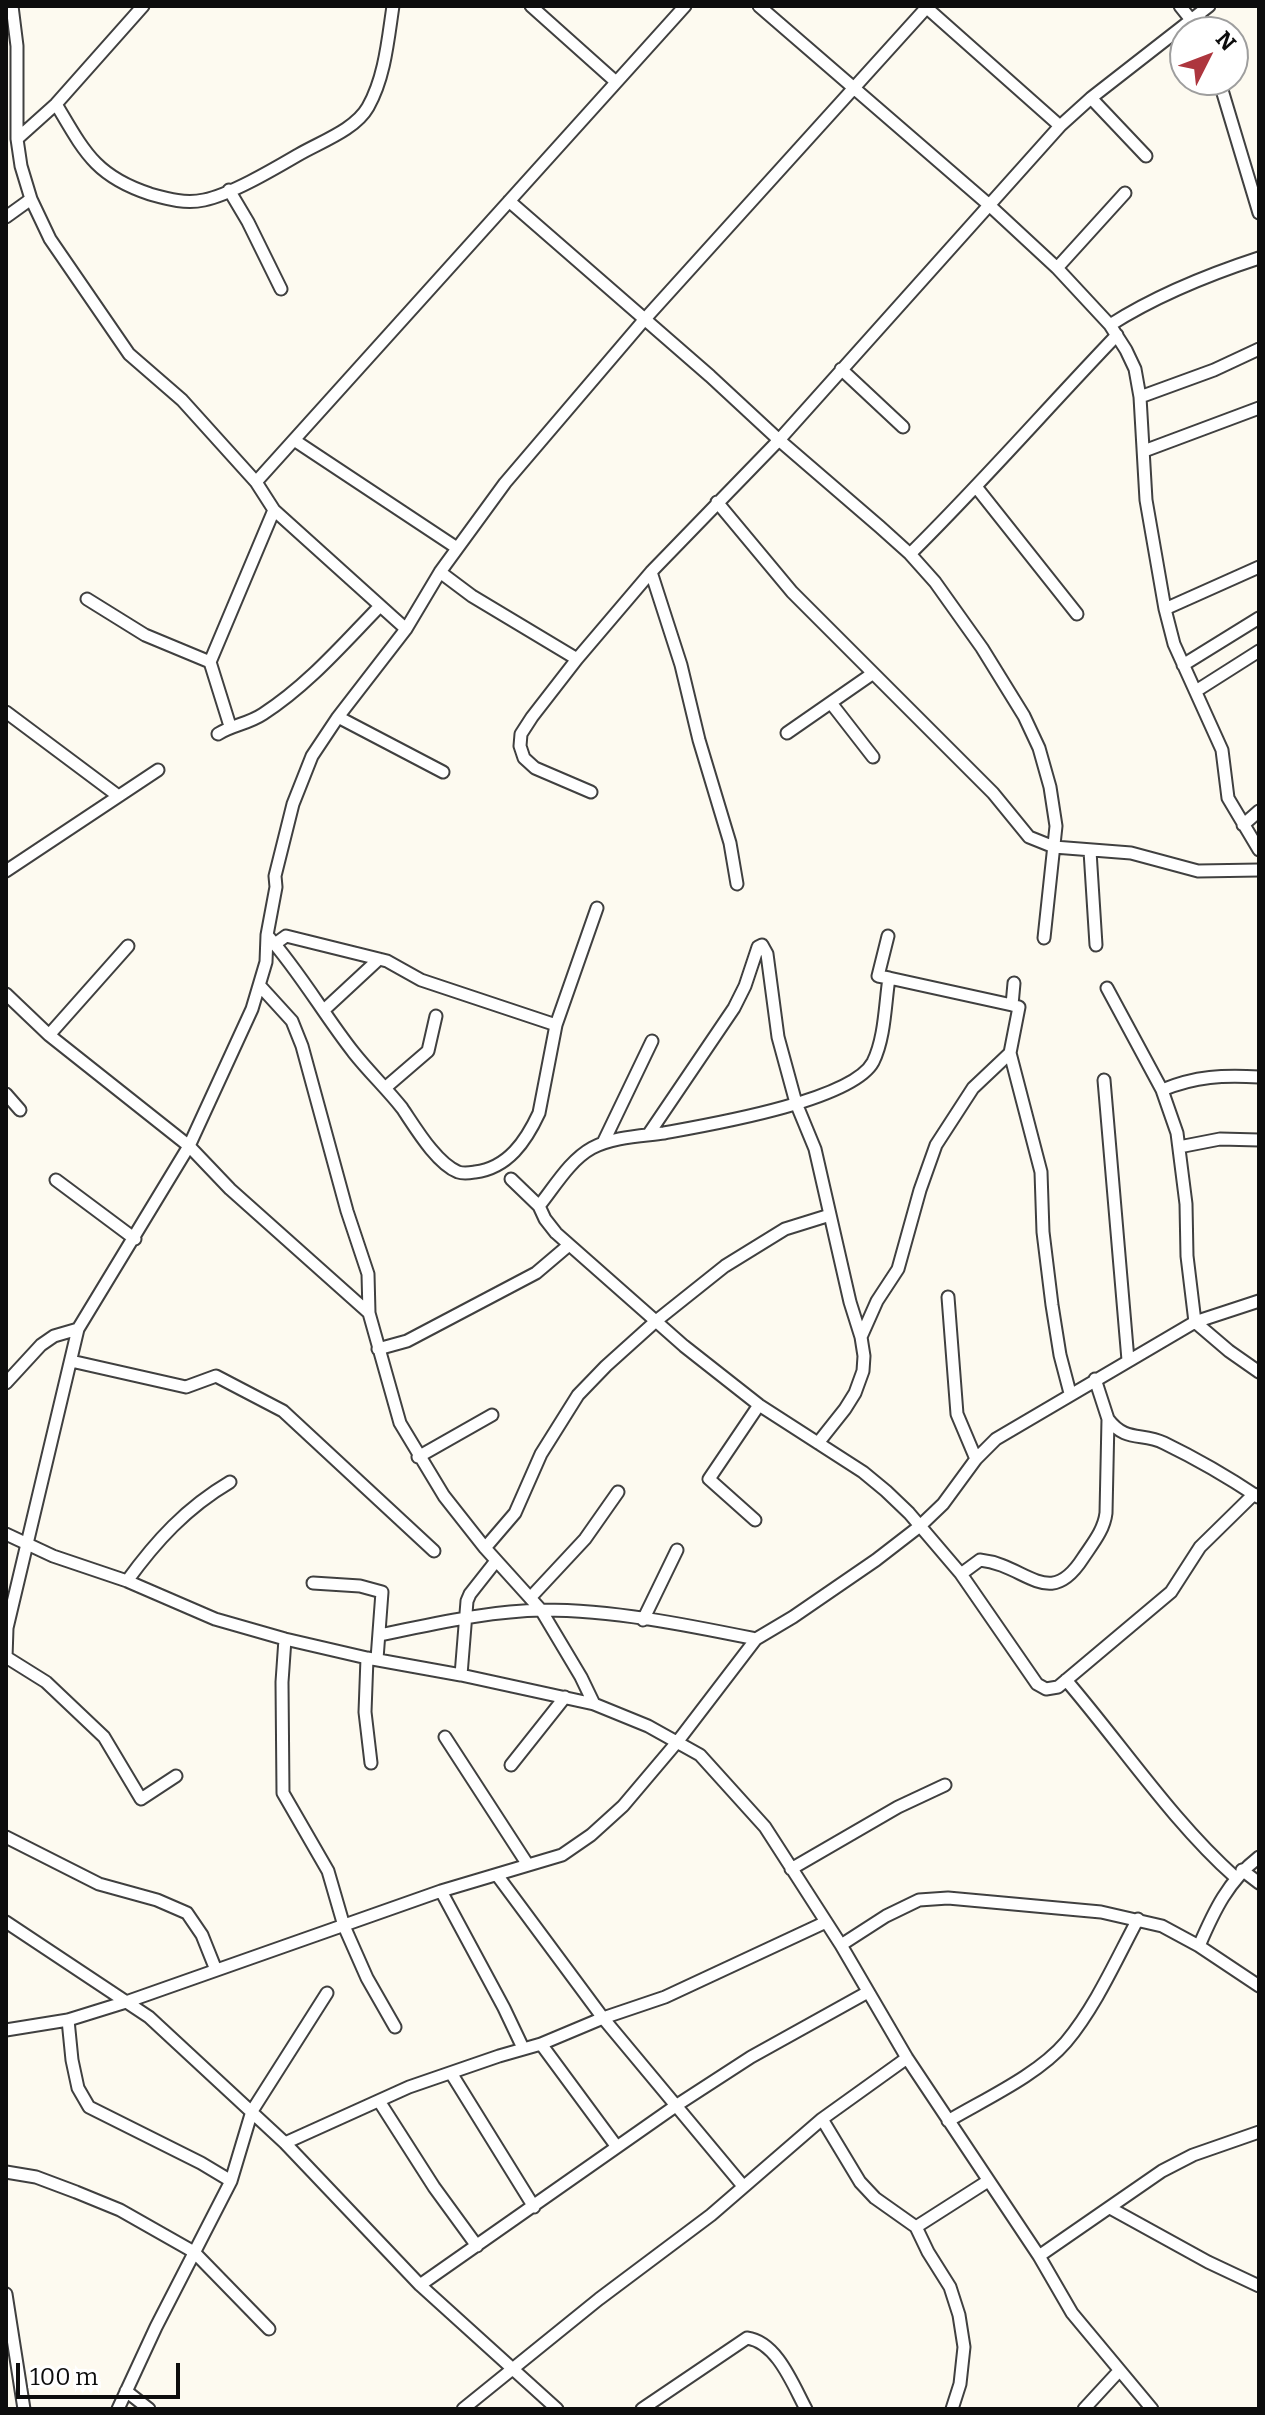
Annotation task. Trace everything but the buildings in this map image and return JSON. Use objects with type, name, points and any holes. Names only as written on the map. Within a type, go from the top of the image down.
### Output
[{"type":"street","points":[[12,6],[17,46],[17,139],[31,199],[50,239],[129,354],[182,400],[256,482],[274,510],[406,629]]},
{"type":"street","points":[[17,139],[56,104],[143,6]]},
{"type":"street","points":[[56,104],[85,152],[110,178],[124,186],[165,199],[190,202],[208,199],[324,141],[349,126],[366,110],[377,88],[393,6]]},
{"type":"street","points":[[531,6],[616,82]]},
{"type":"street","points":[[256,482],[685,6]]},
{"type":"street","points":[[759,6],[988,204],[1057,268],[1114,330],[1135,369],[1140,397],[1146,500],[1174,644],[1222,750],[1228,798],[1259,850]]},
{"type":"street","points":[[176,1776],[141,1799],[104,1737],[46,1682],[6,1657],[6,1628],[78,1329],[189,1146],[261,987],[271,940],[275,876],[293,804],[312,756],[406,629],[440,572],[505,483],[644,320],[928,7],[1060,126]]},
{"type":"street","points":[[591,792],[535,768],[524,758],[520,746],[521,734],[532,717],[651,572],[779,440],[1060,126],[1091,98],[1169,39]]},
{"type":"street","points":[[1224,96],[1259,213]]},
{"type":"street","points":[[1091,98],[1146,156]]},
{"type":"street","points":[[229,190],[281,289]]},
{"type":"street","points":[[1057,268],[1125,193]]},
{"type":"street","points":[[6,217],[31,199]]},
{"type":"street","points":[[509,201],[910,554],[935,582],[1024,716],[1039,748],[1050,787],[1056,826],[1044,938]]},
{"type":"street","points":[[910,554],[977,488],[1114,330],[1138,307],[1212,274],[1259,258]]},
{"type":"street","points":[[1140,397],[1214,370],[1259,349]]},
{"type":"street","points":[[841,369],[903,427]]},
{"type":"street","points":[[1144,451],[1259,408]]},
{"type":"street","points":[[294,440],[457,548]]},
{"type":"street","points":[[977,488],[1077,614]]},
{"type":"street","points":[[717,502],[792,592],[993,793],[1029,837],[1054,847],[1131,853],[1198,871],[1259,870]]},
{"type":"street","points":[[230,726],[210,662],[274,510]]},
{"type":"street","points":[[1165,609],[1259,567]]},
{"type":"street","points":[[440,572],[537,637],[577,659]]},
{"type":"street","points":[[651,572],[681,665],[699,740],[730,843],[737,884]]},
{"type":"street","points":[[87,599],[145,635],[210,662]]},
{"type":"street","points":[[218,734],[230,726],[249,722],[290,696],[380,606]]},
{"type":"street","points":[[1183,665],[1259,618]]},
{"type":"street","points":[[1196,691],[1259,651]]},
{"type":"street","points":[[787,733],[872,674]]},
{"type":"street","points":[[831,703],[873,757]]},
{"type":"street","points":[[6,712],[117,795]]},
{"type":"street","points":[[338,717],[443,772]]},
{"type":"street","points":[[6,871],[158,770]]},
{"type":"street","points":[[1243,825],[1259,811]]},
{"type":"street","points":[[1090,851],[1096,945]]},
{"type":"street","points":[[271,940],[354,1054],[385,1088],[424,1140],[449,1166],[464,1174],[503,1163],[525,1140],[533,1126],[539,1113],[556,1025],[597,908]]},
{"type":"street","points":[[271,940],[286,936],[379,959],[421,980],[556,1025]]},
{"type":"street","points":[[888,936],[878,976],[1019,1007],[1010,1053],[1041,1172],[1043,1232],[1052,1305],[1070,1393]]},
{"type":"street","points":[[648,1135],[734,1008],[756,951],[762,945],[767,954],[778,1037],[796,1103],[815,1149],[855,1323],[861,1337],[863,1371],[855,1393],[818,1443]]},
{"type":"street","points":[[49,1035],[128,946]]},
{"type":"street","points":[[324,1010],[379,959]]},
{"type":"street","points":[[539,1206],[579,1157],[603,1143],[727,1122],[796,1103],[848,1084],[873,1063],[879,1047],[889,978]]},
{"type":"street","points":[[1012,1005],[1014,983]]},
{"type":"street","points":[[261,987],[292,1021],[300,1038],[347,1211],[368,1274],[369,1313],[400,1423],[444,1496],[496,1561],[541,1610],[594,1704]]},
{"type":"street","points":[[1107,988],[1162,1090],[1177,1133],[1195,1322],[1259,1372]]},
{"type":"street","points":[[6,994],[49,1035],[189,1146],[223,1182],[369,1313]]},
{"type":"street","points":[[385,1088],[428,1051],[436,1016]]},
{"type":"street","points":[[603,1143],[652,1041]]},
{"type":"street","points":[[861,1337],[877,1301],[898,1269],[936,1145],[973,1088],[1010,1053]]},
{"type":"street","points":[[1162,1090],[1187,1079],[1259,1077]]},
{"type":"street","points":[[1104,1080],[1128,1360]]},
{"type":"street","points":[[6,1094],[20,1110]]},
{"type":"street","points":[[1179,1147],[1220,1139],[1259,1140]]},
{"type":"street","points":[[511,1179],[539,1206],[545,1219],[569,1245],[684,1346],[759,1405],[863,1472],[909,1513],[961,1574],[1037,1684],[1046,1689],[1058,1687],[1171,1592],[1200,1547],[1256,1496],[1220,1472],[1159,1440],[1123,1434],[1108,1419]]},
{"type":"street","points":[[56,1180],[135,1239]]},
{"type":"street","points":[[485,1548],[515,1513],[541,1454],[578,1395],[656,1321],[725,1266],[785,1229],[830,1215]]},
{"type":"street","points":[[378,1349],[407,1341],[536,1273],[569,1245]]},
{"type":"street","points":[[948,1297],[957,1414],[976,1459]]},
{"type":"street","points":[[6,2030],[68,2020],[126,2002],[441,1891],[562,1855],[591,1835],[623,1806],[678,1741],[756,1639],[841,1585],[920,1526],[943,1504],[976,1459],[996,1439],[1195,1322],[1259,1301]]},
{"type":"street","points":[[6,1383],[41,1345],[54,1336],[78,1329]]},
{"type":"street","points":[[71,1361],[186,1387],[216,1376],[250,1393],[283,1411],[434,1551]]},
{"type":"street","points":[[961,1574],[980,1560],[1005,1564],[1043,1584],[1053,1585],[1064,1581],[1074,1572],[1105,1525],[1108,1419],[1095,1379]]},
{"type":"street","points":[[755,1520],[709,1479],[759,1405]]},
{"type":"street","points":[[418,1457],[492,1415]]},
{"type":"street","points":[[127,1581],[152,1547],[181,1516],[230,1482]]},
{"type":"street","points":[[530,1598],[585,1539],[618,1492]]},
{"type":"street","points":[[6,1534],[215,1619],[372,1659],[594,1704],[678,1741],[700,1755],[765,1827],[841,1945],[907,2058],[1039,2256],[1072,2313],[1152,2409]]},
{"type":"street","points":[[643,1620],[677,1550]]},
{"type":"street","points":[[461,1675],[470,1594],[496,1561]]},
{"type":"street","points":[[6,1573],[20,1571]]},
{"type":"street","points":[[313,1583],[380,1590],[383,1598],[365,1712],[371,1763]]},
{"type":"street","points":[[379,1635],[465,1618],[541,1610],[605,1614],[756,1639]]},
{"type":"street","points":[[285,1639],[282,1682],[283,1793],[328,1871],[344,1926],[367,1978],[395,2027]]},
{"type":"street","points":[[1066,1680],[1215,1860],[1259,1883]]},
{"type":"street","points":[[511,1765],[565,1697]]},
{"type":"street","points":[[445,1737],[528,1865]]},
{"type":"street","points":[[791,1869],[898,1807],[945,1785]]},
{"type":"street","points":[[6,1837],[99,1884],[157,1900],[187,1913],[202,1935],[216,1970]]},
{"type":"street","points":[[1199,1946],[1214,1911],[1238,1874],[1259,1857]]},
{"type":"street","points":[[497,1875],[603,2018],[743,2186]]},
{"type":"street","points":[[441,1891],[523,2048]]},
{"type":"street","points":[[841,1945],[886,1916],[919,1900],[948,1898],[1101,1912],[1162,1926],[1199,1946],[1259,1986]]},
{"type":"street","points":[[948,2121],[1035,2068],[1064,2044],[1138,1919]]},
{"type":"street","points":[[6,1922],[149,2017],[285,2143],[420,2285],[557,2409]]},
{"type":"street","points":[[285,2143],[451,2073],[541,2044],[665,1997],[826,1922]]},
{"type":"street","points":[[420,2285],[677,2105],[751,2057],[868,1992]]},
{"type":"street","points":[[118,2409],[231,2181],[252,2111],[327,1993]]},
{"type":"street","points":[[68,2020],[78,2088],[89,2107],[231,2181]]},
{"type":"street","points":[[541,2044],[617,2147]]},
{"type":"street","points":[[463,2409],[599,2299],[711,2215],[822,2119],[907,2058]]},
{"type":"street","points":[[451,2073],[534,2207]]},
{"type":"street","points":[[379,2101],[434,2187],[477,2246]]},
{"type":"street","points":[[822,2119],[860,2182],[875,2198],[916,2227],[950,2287],[959,2315],[964,2347],[960,2384],[952,2409]]},
{"type":"street","points":[[1039,2256],[1162,2171],[1193,2155],[1259,2132]]},
{"type":"street","points":[[6,2172],[36,2177],[120,2210],[194,2252],[269,2329]]},
{"type":"street","points":[[916,2227],[988,2181]]},
{"type":"street","points":[[1110,2208],[1259,2286]]},
{"type":"street","points":[[6,2294],[24,2409]]},
{"type":"street","points":[[642,2409],[747,2338],[756,2339],[767,2346],[806,2409]]},
{"type":"street","points":[[1084,2409],[1119,2371]]},
{"type":"street","points":[[126,2391],[149,2409]]}]
